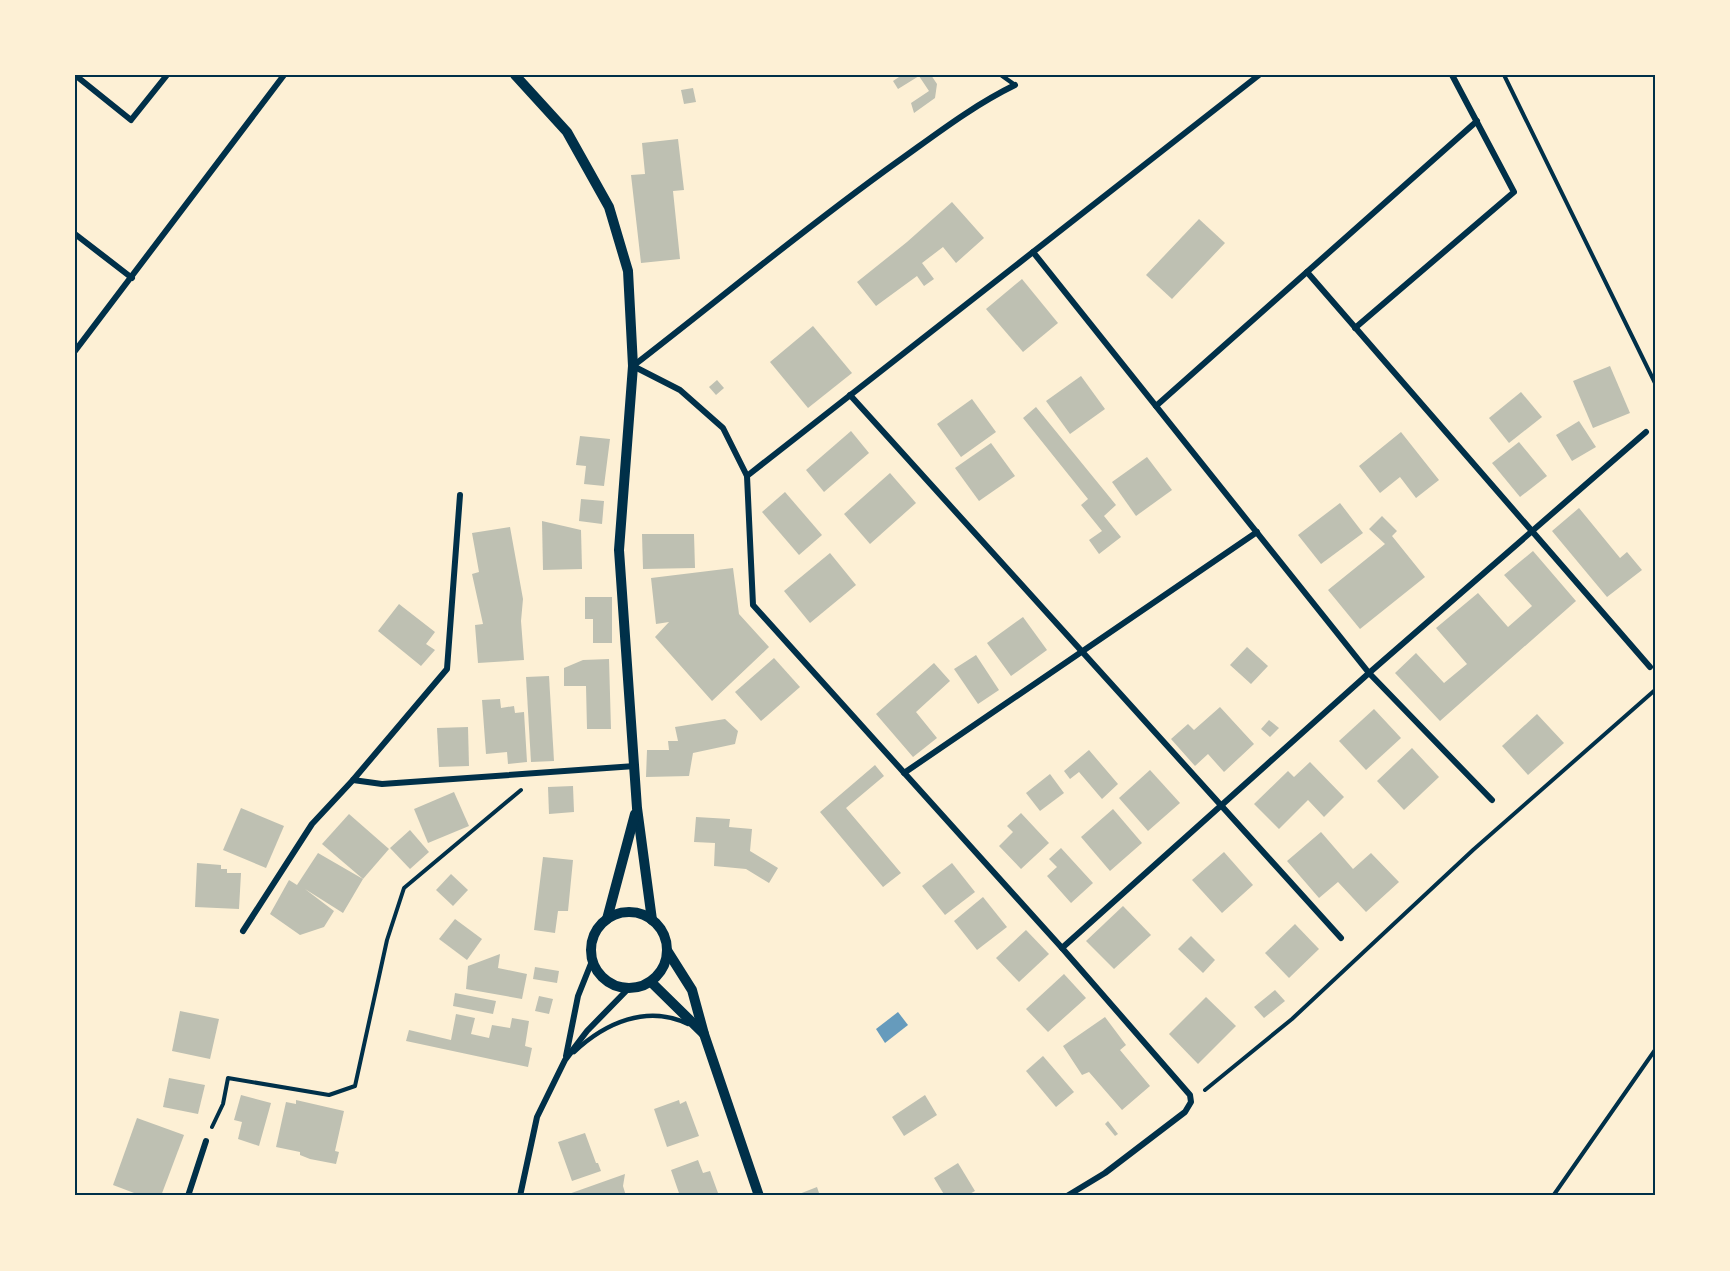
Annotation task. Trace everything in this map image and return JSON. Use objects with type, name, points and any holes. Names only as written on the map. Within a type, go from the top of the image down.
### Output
[{"type":"street","points":[[75,75],[131,120],[167,75]]},
{"type":"street","points":[[75,351],[284,75]]},
{"type":"street","points":[[515,75],[567,132],[609,207],[628,271],[633,366],[619,550],[637,808],[652,920]]},
{"type":"street","points":[[747,476],[1259,75]]},
{"type":"street","points":[[1355,328],[1514,192],[1452,75]]},
{"type":"street","points":[[633,366],[786,244],[872,180],[983,101],[1015,85]]},
{"type":"street","points":[[1156,406],[1477,121]]},
{"type":"street","points":[[75,234],[132,278]]},
{"type":"street","points":[[1033,252],[1369,673],[1492,800]]},
{"type":"street","points":[[1307,272],[1650,667]]},
{"type":"street","points":[[633,366],[680,390],[723,428],[747,476],[753,605],[1187,1089],[1191,1102],[1185,1112],[1105,1173],[1067,1196]]},
{"type":"street","points":[[850,395],[1341,939]]},
{"type":"street","points":[[1062,948],[1369,673],[1646,432]]},
{"type":"street","points":[[243,931],[312,824],[353,780],[447,669],[460,495]]},
{"type":"street","points":[[904,773],[1257,532]]},
{"type":"street","points":[[353,780],[382,784],[635,766]]},
{"type":"street","points":[[607,919],[637,808]]},
{"type":"street","points":[[668,952],[660,974],[651,982],[628,989],[616,987],[605,981],[591,961],[590,949],[592,938],[598,927],[607,919],[618,914],[630,912],[642,914],[661,928],[668,952],[692,990],[704,1034],[759,1196]]},
{"type":"street","points":[[565,1060],[578,996],[591,961]]},
{"type":"street","points":[[651,982],[704,1034]]},
{"type":"street","points":[[519,1196],[537,1117],[565,1060],[587,1031],[628,989]]},
{"type":"street","points":[[188,1196],[206,1141]]},
{"type":"lane","points":[[1000,75],[1015,85]]},
{"type":"lane","points":[[565,1060],[600,1030],[633,1017],[653,1015],[669,1017],[686,1023],[704,1034]]},
{"type":"path","points":[[1504,75],[1655,383]]},
{"type":"path","points":[[1191,1102],[1292,1019],[1473,850],[1655,690]]},
{"type":"path","points":[[206,1141],[223,1104],[228,1078],[329,1095],[354,1086],[387,940],[404,888],[543,772]]},
{"type":"path","points":[[1553,1196],[1655,1050]]},
{"type":"water","points":[[898,1012],[908,1025],[885,1043],[876,1029]]},
{"type":"building","points":[[902,75],[931,75],[937,84],[935,98],[914,113],[911,103],[929,91],[919,76],[898,89],[893,81]]},
{"type":"building","points":[[693,88],[696,102],[684,104],[681,90]]},
{"type":"building","points":[[678,139],[684,190],[673,191],[680,259],[641,263],[631,175],[645,174],[642,143]]},
{"type":"building","points":[[952,202],[984,238],[956,263],[943,247],[922,263],[934,279],[924,286],[917,276],[876,306],[857,282]]},
{"type":"building","points":[[1199,219],[1225,243],[1172,299],[1146,275]]},
{"type":"building","points":[[1022,279],[1058,323],[1023,352],[986,309]]},
{"type":"building","points":[[813,326],[852,373],[808,408],[770,362]]},
{"type":"building","points":[[1610,366],[1630,413],[1593,428],[1573,381]]},
{"type":"building","points":[[1081,376],[1105,409],[1070,434],[1046,401]]},
{"type":"building","points":[[717,380],[724,388],[716,395],[709,387]]},
{"type":"building","points":[[1521,392],[1542,417],[1509,443],[1489,418]]},
{"type":"building","points":[[972,399],[996,432],[961,457],[937,424]]},
{"type":"building","points":[[1036,407],[1116,505],[1104,516],[1121,537],[1099,554],[1089,540],[1102,531],[1081,505],[1088,499],[1023,418]]},
{"type":"building","points":[[1579,421],[1596,447],[1572,461],[1556,435]]},
{"type":"building","points":[[851,431],[869,453],[824,492],[806,470]]},
{"type":"building","points":[[1401,432],[1439,480],[1416,498],[1400,477],[1380,493],[1359,466]]},
{"type":"building","points":[[580,436],[610,439],[604,486],[584,484],[586,466],[576,465]]},
{"type":"building","points":[[1519,442],[1547,476],[1520,497],[1492,463]]},
{"type":"building","points":[[991,443],[1015,476],[979,501],[955,468]]},
{"type":"building","points":[[1147,457],[1172,490],[1136,516],[1112,482]]},
{"type":"building","points":[[890,473],[916,503],[870,544],[844,514]]},
{"type":"building","points":[[785,492],[822,535],[799,555],[762,512]]},
{"type":"building","points":[[581,499],[604,501],[602,524],[579,521]]},
{"type":"building","points":[[1340,503],[1363,533],[1321,564],[1298,535]]},
{"type":"building","points":[[1579,508],[1620,558],[1627,552],[1642,570],[1607,597],[1552,531]]},
{"type":"building","points":[[1382,516],[1397,531],[1392,536],[1425,577],[1360,629],[1328,590],[1385,544],[1369,529]]},
{"type":"building","points":[[542,521],[581,530],[582,569],[543,570]]},
{"type":"building","points":[[510,527],[523,599],[521,621],[524,660],[478,663],[475,625],[483,624],[472,574],[479,572],[472,533]]},
{"type":"building","points":[[642,534],[694,534],[695,568],[643,569]]},
{"type":"building","points":[[1533,551],[1576,601],[1440,721],[1395,673],[1416,653],[1444,683],[1467,664],[1436,628],[1478,593],[1508,627],[1532,606],[1504,575]]},
{"type":"building","points":[[830,553],[856,585],[810,623],[784,591]]},
{"type":"building","points":[[733,568],[739,614],[769,647],[712,701],[655,637],[669,622],[656,624],[651,578]]},
{"type":"building","points":[[585,597],[612,597],[612,643],[593,643],[593,619],[585,619]]},
{"type":"building","points":[[399,604],[435,632],[426,644],[435,650],[421,666],[378,631]]},
{"type":"building","points":[[1023,617],[1047,650],[1011,676],[987,643]]},
{"type":"building","points":[[1247,647],[1268,666],[1251,684],[1230,665]]},
{"type":"building","points":[[976,655],[999,690],[978,704],[954,669]]},
{"type":"building","points":[[774,658],[800,687],[761,721],[735,692]]},
{"type":"building","points":[[609,659],[611,729],[587,729],[586,686],[564,686],[564,668],[583,660]]},
{"type":"building","points":[[934,663],[950,681],[916,712],[937,738],[913,757],[876,714]]},
{"type":"building","points":[[549,676],[554,761],[531,762],[526,677]]},
{"type":"building","points":[[500,699],[501,708],[514,706],[515,713],[524,712],[527,762],[508,764],[507,752],[486,754],[482,700]]},
{"type":"building","points":[[1220,707],[1254,744],[1224,772],[1208,754],[1195,766],[1171,739],[1188,724],[1194,730]]},
{"type":"building","points":[[1374,709],[1401,738],[1366,770],[1339,741]]},
{"type":"building","points":[[1537,714],[1564,743],[1528,775],[1502,746]]},
{"type":"building","points":[[725,719],[738,731],[735,744],[693,753],[689,776],[646,777],[647,750],[669,750],[668,741],[678,741],[675,727]]},
{"type":"building","points":[[1269,720],[1279,728],[1270,737],[1261,729]]},
{"type":"building","points":[[468,727],[469,766],[439,767],[437,728]]},
{"type":"building","points":[[1412,748],[1439,777],[1404,810],[1377,781]]},
{"type":"building","points":[[1089,750],[1118,784],[1102,799],[1079,772],[1070,779],[1064,771]]},
{"type":"building","points":[[1310,762],[1344,797],[1324,817],[1308,800],[1279,829],[1254,804],[1288,771],[1294,777]]},
{"type":"building","points":[[875,765],[884,776],[846,808],[901,873],[883,887],[820,812]]},
{"type":"building","points":[[1150,770],[1180,803],[1148,831],[1119,798]]},
{"type":"building","points":[[1050,774],[1064,793],[1040,811],[1026,793]]},
{"type":"building","points":[[573,786],[574,812],[549,814],[548,787]]},
{"type":"building","points":[[454,792],[469,826],[428,843],[414,809]]},
{"type":"building","points":[[241,808],[284,826],[266,868],[223,850]]},
{"type":"building","points":[[1113,809],[1142,843],[1110,871],[1081,837]]},
{"type":"building","points":[[1021,813],[1049,843],[1021,869],[999,846],[1013,832],[1007,826]]},
{"type":"building","points":[[349,814],[389,849],[363,879],[322,844]]},
{"type":"building","points":[[696,817],[730,819],[729,827],[752,829],[750,851],[778,868],[769,883],[746,869],[714,866],[715,843],[694,842]]},
{"type":"building","points":[[410,830],[429,852],[410,869],[390,848]]},
{"type":"building","points":[[1321,832],[1353,869],[1371,853],[1399,882],[1366,912],[1338,882],[1319,898],[1287,861]]},
{"type":"building","points":[[1061,848],[1093,883],[1071,903],[1047,876],[1057,867],[1049,859]]},
{"type":"building","points":[[1224,852],[1253,885],[1222,913],[1192,880]]},
{"type":"building","points":[[318,853],[363,879],[343,913],[305,889],[334,911],[324,927],[300,935],[270,914],[289,880],[297,885]]},
{"type":"building","points":[[543,857],[573,860],[568,911],[558,911],[555,933],[534,930]]},
{"type":"building","points":[[197,863],[221,865],[221,869],[227,869],[227,873],[241,873],[239,909],[195,907]]},
{"type":"building","points":[[952,863],[975,892],[945,915],[922,886]]},
{"type":"building","points":[[451,874],[468,890],[453,906],[436,890]]},
{"type":"building","points":[[983,897],[1007,927],[977,950],[954,921]]},
{"type":"building","points":[[1123,906],[1151,935],[1114,969],[1086,941]]},
{"type":"building","points":[[455,919],[482,939],[467,960],[439,939]]},
{"type":"building","points":[[1295,924],[1319,949],[1289,978],[1265,953]]},
{"type":"building","points":[[1026,930],[1049,954],[1019,982],[996,958]]},
{"type":"building","points":[[1191,936],[1215,960],[1203,973],[1178,949]]},
{"type":"building","points":[[500,954],[498,968],[527,974],[522,999],[466,989],[468,966]]},
{"type":"building","points":[[535,967],[559,971],[557,983],[533,979]]},
{"type":"building","points":[[1064,974],[1086,998],[1048,1032],[1026,1009]]},
{"type":"building","points":[[1275,990],[1285,1001],[1264,1018],[1254,1007]]},
{"type":"building","points":[[455,993],[496,1001],[493,1014],[453,1006]]},
{"type":"building","points":[[539,996],[553,999],[549,1014],[535,1011]]},
{"type":"building","points":[[1206,997],[1236,1026],[1198,1064],[1169,1034]]},
{"type":"building","points":[[180,1011],[219,1019],[210,1059],[172,1051]]},
{"type":"building","points":[[456,1014],[475,1018],[471,1034],[489,1038],[492,1025],[510,1028],[512,1018],[529,1021],[525,1046],[532,1048],[528,1067],[406,1041],[409,1030],[451,1040]]},
{"type":"building","points":[[1105,1017],[1126,1045],[1120,1050],[1150,1086],[1122,1110],[1089,1072],[1082,1075],[1063,1046]]},
{"type":"building","points":[[1043,1056],[1074,1092],[1056,1107],[1026,1071]]},
{"type":"building","points":[[169,1078],[205,1085],[198,1114],[163,1107]]},
{"type":"building","points":[[241,1095],[271,1103],[259,1146],[238,1139],[242,1122],[234,1120]]},
{"type":"building","points":[[925,1095],[937,1115],[904,1136],[892,1117]]},
{"type":"building","points":[[296,1100],[344,1111],[335,1151],[339,1152],[336,1164],[310,1159],[300,1155],[300,1152],[276,1147],[286,1102],[296,1104]]},
{"type":"building","points":[[679,1100],[680,1104],[686,1101],[699,1136],[667,1147],[654,1109]]},
{"type":"building","points":[[137,1118],[184,1135],[161,1196],[142,1196],[113,1185]]},
{"type":"building","points":[[1108,1121],[1118,1134],[1115,1136],[1105,1124]]},
{"type":"building","points":[[585,1133],[601,1171],[572,1181],[558,1142]]},
{"type":"building","points":[[698,1160],[703,1173],[710,1171],[718,1193],[710,1196],[680,1196],[671,1170]]},
{"type":"building","points":[[958,1163],[975,1191],[966,1196],[945,1196],[934,1178]]},
{"type":"building","points":[[625,1174],[623,1186],[626,1196],[563,1196]]},
{"type":"building","points":[[817,1187],[820,1196],[794,1196]]}]
